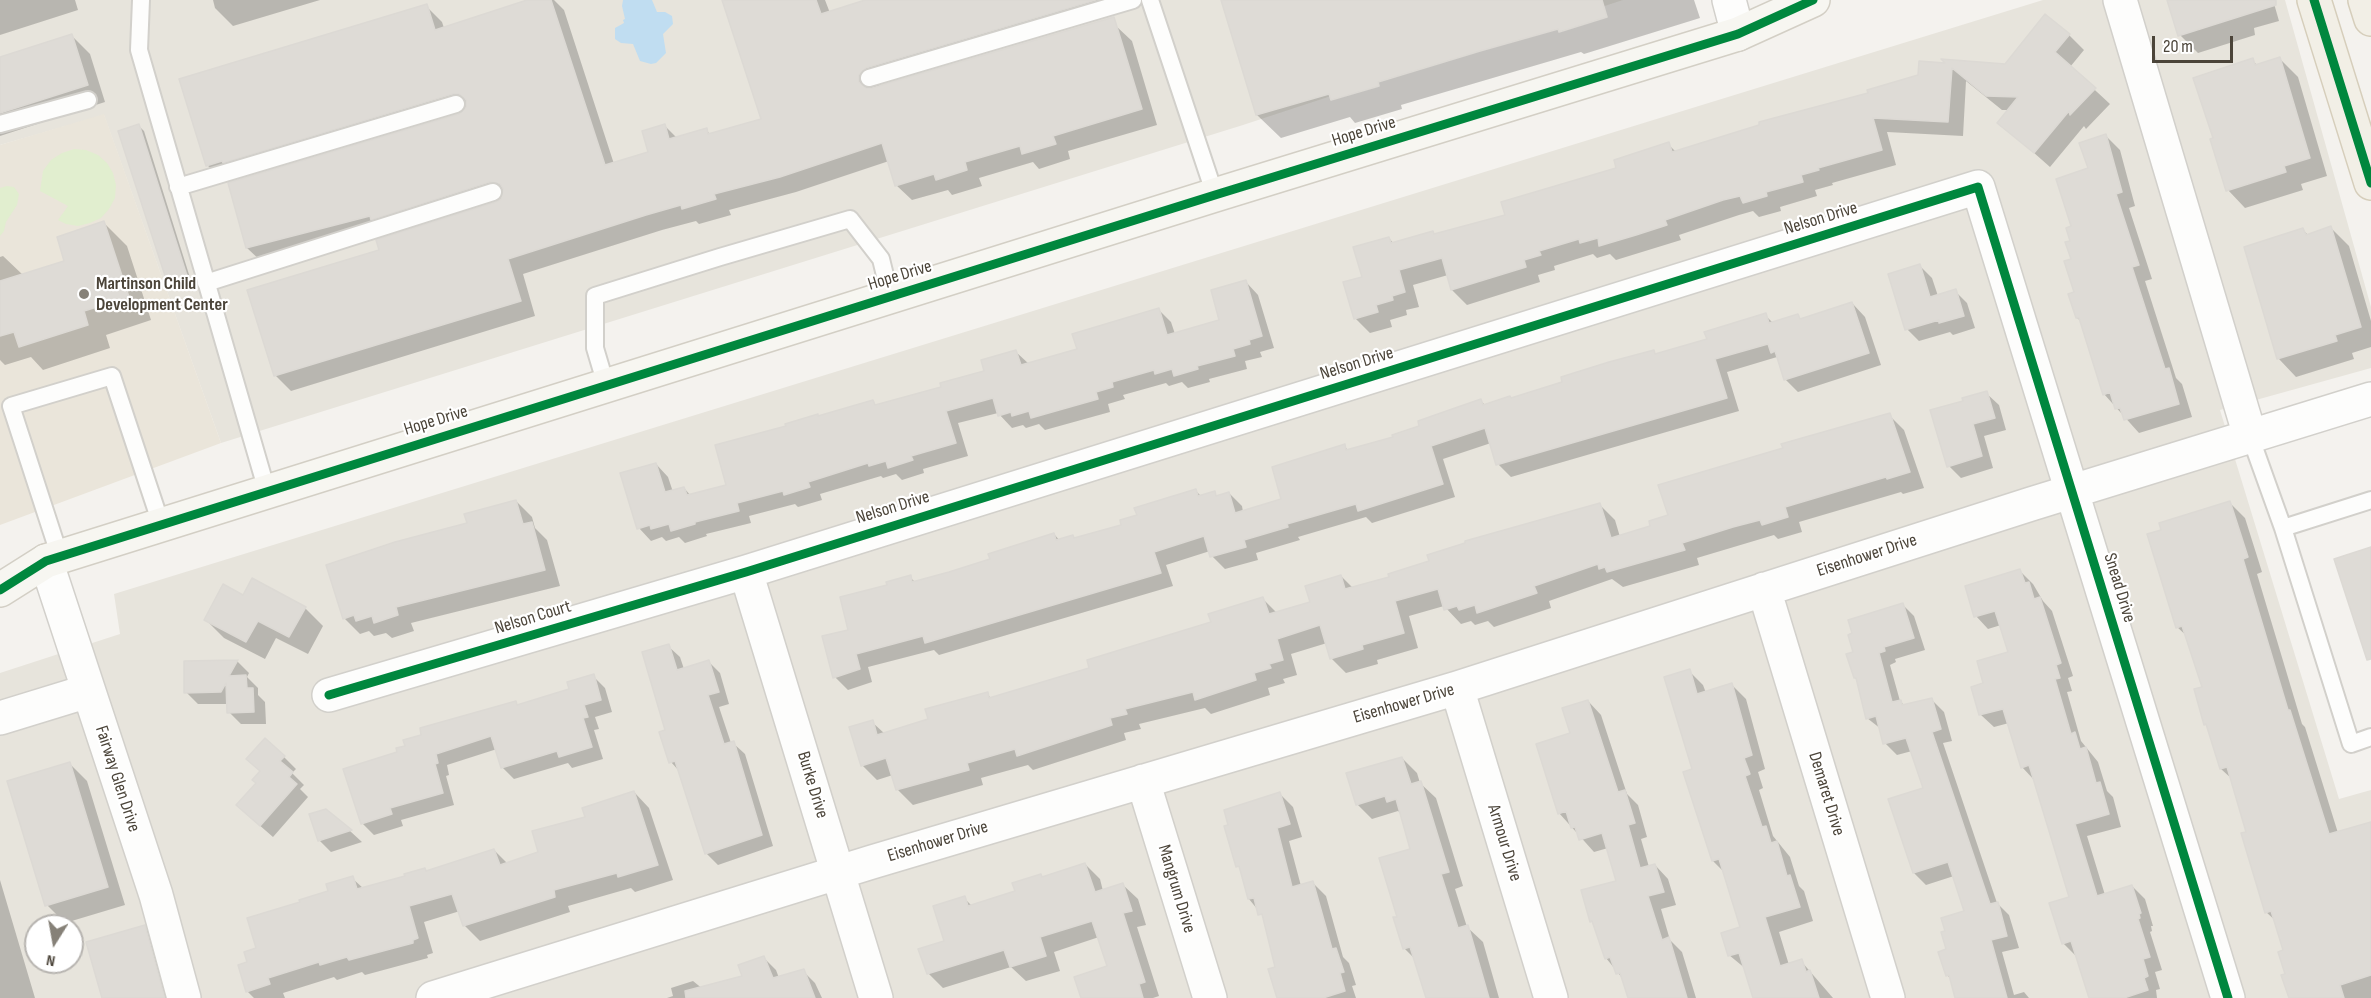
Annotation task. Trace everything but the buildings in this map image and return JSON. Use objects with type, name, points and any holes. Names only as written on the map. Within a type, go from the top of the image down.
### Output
[{"type":"main road","points":[[2314,0],[2371,183]]},
{"type":"main road","points":[[2365,0],[2371,19]]},
{"type":"street","points":[[1729,0],[1738,34]]},
{"type":"street","name":"Hope Drive","points":[[0,590],[53,559],[890,296],[1738,34],[1813,0]]},
{"type":"street","points":[[2120,0],[2250,436]]},
{"type":"street","name":"Snead Drive","points":[[1978,188],[2228,998]]},
{"type":"street","name":"Nelson Drive","points":[[746,572],[1978,188]]},
{"type":"street","name":"Eisenhower Drive","points":[[433,998],[838,872],[1457,688],[2072,491],[2371,399]]},
{"type":"street","name":"Fairway Glen Drive","points":[[53,559],[88,691],[156,895],[184,998]]},
{"type":"street","name":"Nelson Court","points":[[330,695],[746,572]]},
{"type":"street","name":"Burke Drive","points":[[746,572],[876,998]]},
{"type":"street","name":"Demaret Drive","points":[[1764,589],[1888,998]]},
{"type":"street","name":"Armour Drive","points":[[1457,688],[1551,998]]},
{"type":"street","points":[[0,718],[88,691]]},
{"type":"street","name":"Mangrum Drive","points":[[1143,781],[1210,998]]},
{"type":"lane","points":[[141,0],[139,50],[267,491]]},
{"type":"lane","points":[[868,78],[1133,0]]},
{"type":"lane","points":[[1150,0],[1215,195]]},
{"type":"lane","points":[[0,124],[88,100]]},
{"type":"lane","points":[[178,187],[456,104]]},
{"type":"lane","points":[[206,283],[493,192]]},
{"type":"lane","points":[[606,385],[595,348],[595,296],[850,219],[881,259],[890,296]]},
{"type":"lane","points":[[53,559],[11,406],[112,376],[161,524]]},
{"type":"lane","points":[[2250,436],[2283,528],[2351,744],[2371,737]]},
{"type":"lane","points":[[2283,528],[2371,500]]},
{"type":"shaded area","points":[[0,0],[1623,0],[1243,125],[221,443],[104,115],[0,145]]},
{"type":"shaded area","points":[[2043,0],[2285,0],[2371,307],[2371,368],[2220,410],[2339,799],[2371,790],[2371,998],[0,998],[0,673],[120,634],[114,594]]},
{"type":"shaded area","name":"Martinson Child Development Center","points":[[104,114],[221,443],[0,525],[0,145]]},
{"type":"green space","points":[[74,149],[86,150],[98,155],[113,173],[116,185],[115,198],[101,218],[78,226],[58,220],[68,206],[40,191],[43,171],[51,160]]},
{"type":"green space","points":[[14,187],[19,194],[17,205],[0,236],[0,188]]},
{"type":"water","points":[[623,0],[652,0],[657,12],[665,12],[672,16],[673,24],[663,34],[666,53],[656,63],[640,61],[633,44],[621,43],[615,39],[615,28],[624,23],[625,19]]},
{"type":"cycle path","points":[[0,590],[46,561],[1215,195],[1738,34],[1813,0]]},
{"type":"cycle path","points":[[2314,0],[2371,183]]},
{"type":"cycle path","points":[[329,695],[746,572],[1978,187],[2228,998]]},
{"type":"place","name":"Martinson Child Development Center","points":[[84,294]]}]
